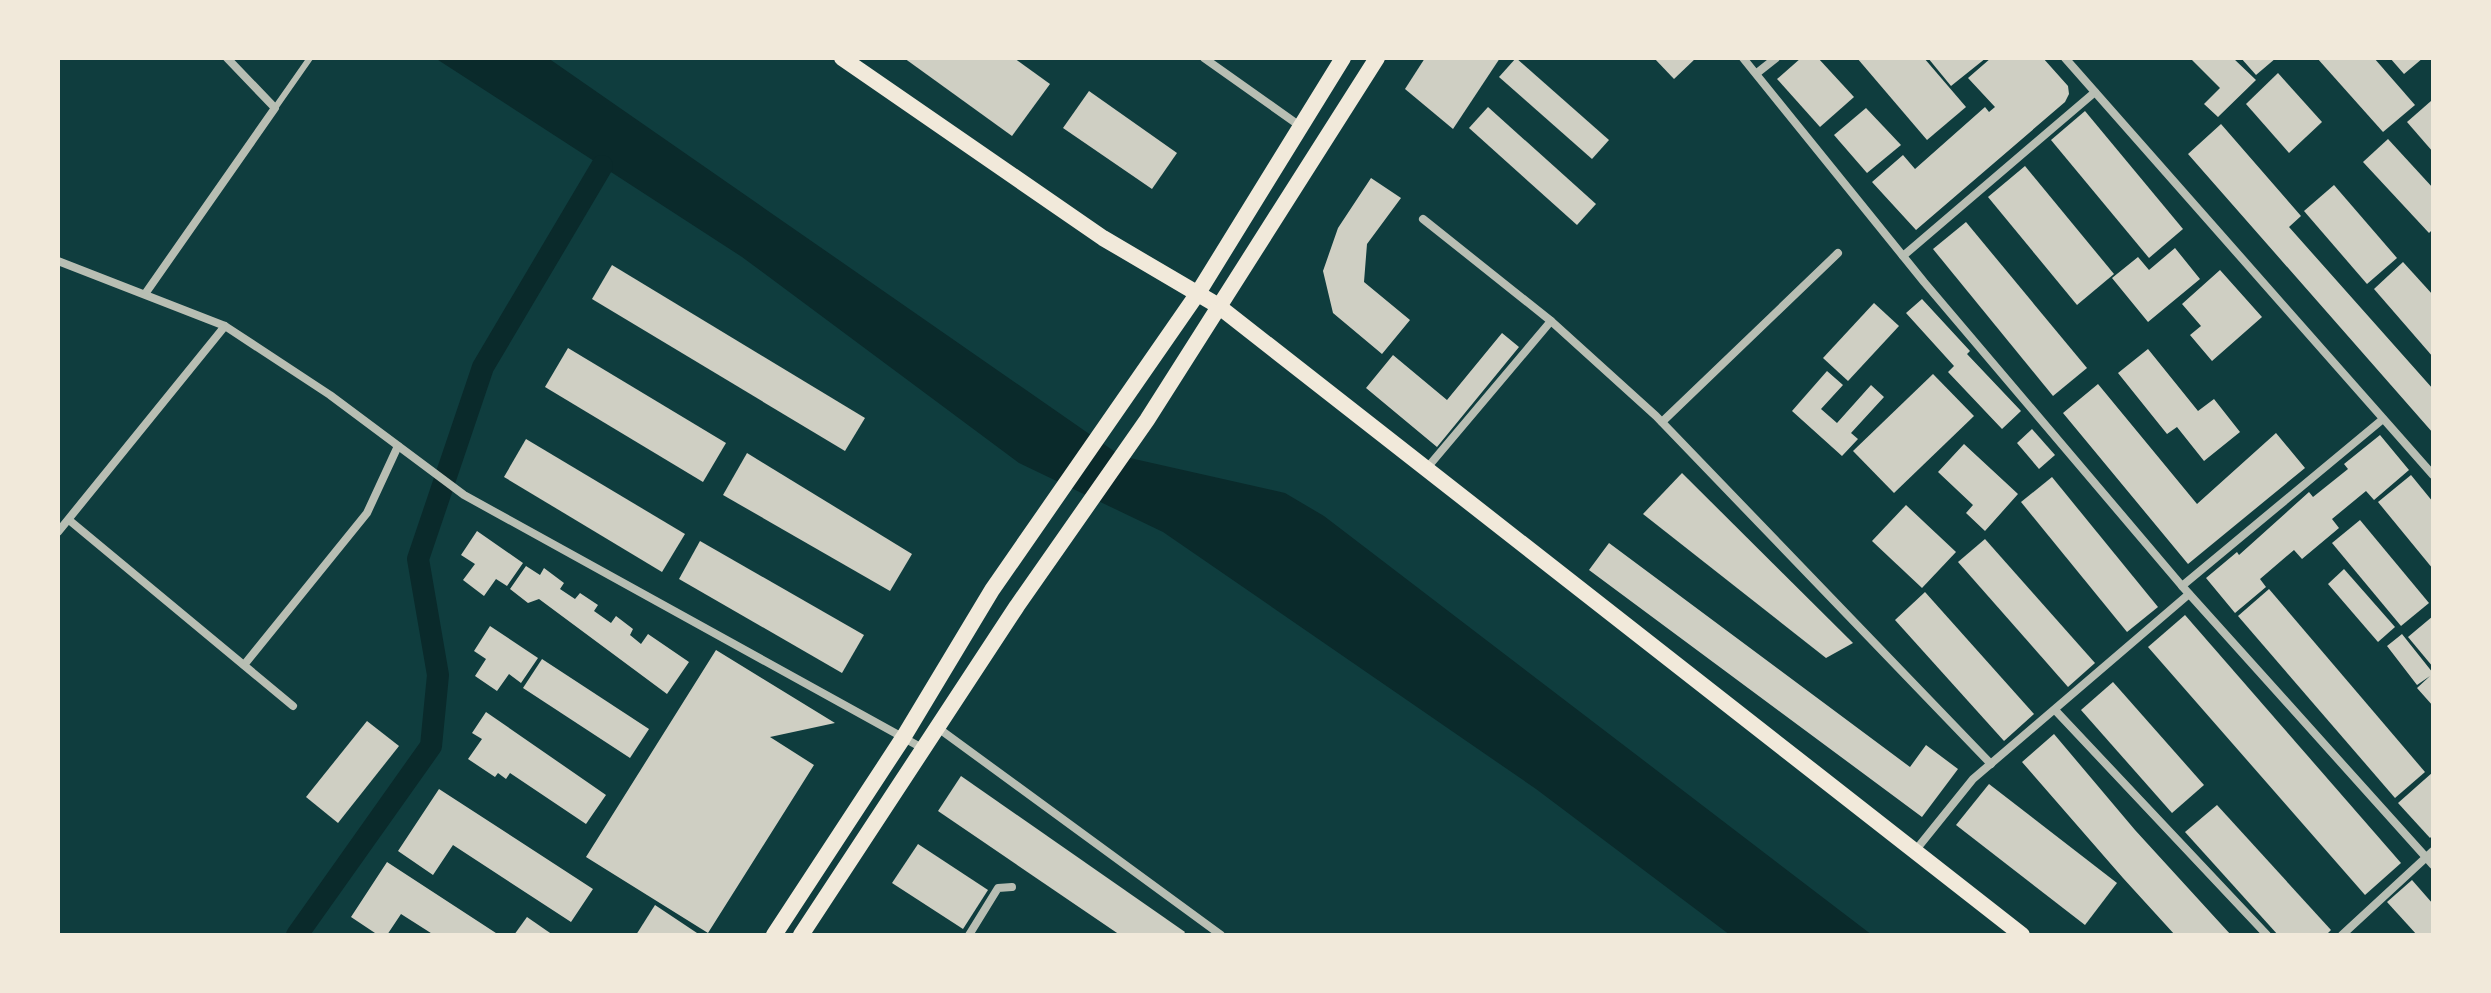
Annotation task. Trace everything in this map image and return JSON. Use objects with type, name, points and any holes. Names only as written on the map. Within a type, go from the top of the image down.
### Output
[{"type":"main road","points":[[842,58],[1103,238],[1217,305],[2022,935]]},
{"type":"main road","points":[[774,935],[903,738],[992,590],[1198,293],[1343,58]]},
{"type":"main road","points":[[801,935],[937,728],[1147,420],[1217,305],[1377,58]]},
{"type":"street","points":[[145,294],[275,108],[227,58]]},
{"type":"street","points":[[1204,58],[1300,126]]},
{"type":"street","points":[[1743,58],[1903,256],[2182,586],[2431,858],[2342,935]]},
{"type":"street","points":[[1757,73],[1776,58]]},
{"type":"street","points":[[2065,58],[2433,475]]},
{"type":"street","points":[[1903,256],[2095,92]]},
{"type":"street","points":[[1423,219],[1551,321],[1662,422],[1991,764]]},
{"type":"street","points":[[1662,422],[1838,253]]},
{"type":"street","points":[[58,261],[225,326],[330,395],[464,495],[924,749]]},
{"type":"street","points":[[1427,468],[1551,321]]},
{"type":"street","points":[[58,532],[225,326]]},
{"type":"street","points":[[2182,586],[2383,419]]},
{"type":"street","points":[[244,665],[367,513],[398,446]]},
{"type":"street","points":[[69,520],[293,706]]},
{"type":"street","points":[[1915,851],[1973,779],[2189,594]]},
{"type":"street","points":[[2055,710],[2267,935]]},
{"type":"street","points":[[937,728],[1221,935]]},
{"type":"street","points":[[969,935],[998,888],[1012,887]]},
{"type":"lane","points":[[275,108],[310,58]]},
{"type":"water","points":[[435,58],[548,58],[1121,456],[1285,493],[1324,516],[1872,935],[1730,935],[1536,789],[1163,532],[1019,463],[742,257]]},
{"type":"building","points":[[904,58],[1014,58],[1050,84],[1012,136]]},
{"type":"building","points":[[1425,58],[1500,58],[1453,129],[1405,89]]},
{"type":"building","points":[[1516,58],[1609,140],[1592,159],[1499,77]]},
{"type":"building","points":[[1654,58],[1696,58],[1674,79]]},
{"type":"building","points":[[1801,58],[1818,58],[1854,97],[1820,127],[1777,79]]},
{"type":"building","points":[[1857,58],[1924,58],[1966,107],[1927,140]]},
{"type":"building","points":[[1928,58],[1986,58],[1951,86]]},
{"type":"building","points":[[1991,58],[2043,58],[2068,86],[2069,94],[2065,102],[1916,230],[1872,182],[1903,155],[1915,169],[1985,107],[1989,112],[1995,107],[1968,78]]},
{"type":"building","points":[[2190,58],[2233,58],[2256,80],[2218,117],[2204,104],[2220,88]]},
{"type":"building","points":[[2241,58],[2276,58],[2256,75]]},
{"type":"building","points":[[2317,58],[2374,58],[2415,105],[2383,132]]},
{"type":"building","points":[[2390,58],[2423,58],[2404,74]]},
{"type":"building","points":[[2278,73],[2322,122],[2289,153],[2246,104]]},
{"type":"building","points":[[1089,91],[1177,153],[1152,189],[1063,128]]},
{"type":"building","points":[[2433,102],[2433,152],[2407,122]]},
{"type":"building","points":[[1488,107],[1596,204],[1577,225],[1469,128]]},
{"type":"building","points":[[1866,108],[1901,145],[1867,173],[1834,135]]},
{"type":"building","points":[[2085,111],[2183,229],[2149,258],[2051,140]]},
{"type":"building","points":[[2221,124],[2301,216],[2289,227],[2433,389],[2433,433],[2188,154]]},
{"type":"building","points":[[2388,139],[2433,188],[2433,229],[2429,233],[2363,162]]},
{"type":"building","points":[[2025,166],[2114,274],[2077,305],[1988,197]]},
{"type":"building","points":[[1371,178],[1401,198],[1367,244],[1364,282],[1410,320],[1382,354],[1333,313],[1323,271],[1338,228]]},
{"type":"building","points":[[2334,185],[2397,258],[2367,284],[2304,211]]},
{"type":"building","points":[[1966,222],[2087,368],[2053,396],[1933,249]]},
{"type":"building","points":[[2175,248],[2200,279],[2148,322],[2112,278],[2138,257],[2149,270]]},
{"type":"building","points":[[2403,262],[2433,295],[2433,357],[2374,289]]},
{"type":"building","points":[[612,265],[865,418],[845,451],[592,299]]},
{"type":"building","points":[[2220,270],[2262,317],[2212,361],[2190,335],[2201,326],[2182,304]]},
{"type":"building","points":[[1922,299],[1970,351],[1967,354],[2021,411],[2002,429],[1948,372],[1954,366],[1906,313]]},
{"type":"building","points":[[1874,303],[1899,326],[1848,381],[1823,358]]},
{"type":"building","points":[[1502,333],[1519,347],[1437,447],[1366,388],[1393,355],[1447,400]]},
{"type":"building","points":[[568,348],[726,443],[703,482],[545,387]]},
{"type":"building","points":[[2148,349],[2198,411],[2214,399],[2240,432],[2204,461],[2177,427],[2167,434],[2118,373]]},
{"type":"building","points":[[1827,371],[1843,385],[1821,409],[1837,423],[1871,385],[1884,397],[1851,433],[1858,439],[1842,456],[1792,411]]},
{"type":"building","points":[[1933,374],[1974,416],[1894,493],[1853,451]]},
{"type":"building","points":[[2098,384],[2197,504],[2276,433],[2305,468],[2188,564],[2063,413]]},
{"type":"building","points":[[2032,429],[2055,455],[2039,469],[2017,443]]},
{"type":"building","points":[[2380,435],[2409,470],[2374,500],[2366,491],[2332,519],[2339,528],[2302,559],[2294,550],[2260,579],[2266,587],[2235,613],[2206,578],[2237,552],[2239,555],[2309,492],[2313,497],[2348,469],[2344,464]]},
{"type":"building","points":[[526,439],[685,534],[662,572],[504,477]]},
{"type":"building","points":[[1964,444],[2018,494],[1985,531],[1966,513],[1973,505],[1938,472]]},
{"type":"building","points":[[747,453],[912,554],[890,591],[723,495]]},
{"type":"building","points":[[1682,473],[1853,643],[1826,658],[1643,514]]},
{"type":"building","points":[[2411,475],[2433,502],[2433,569],[2378,502]]},
{"type":"building","points":[[2052,477],[2158,607],[2127,632],[2021,502]]},
{"type":"building","points":[[1906,505],[1956,552],[1922,588],[1872,541]]},
{"type":"building","points":[[2360,520],[2429,603],[2401,626],[2332,543]]},
{"type":"building","points":[[477,531],[523,563],[507,586],[496,579],[484,596],[463,580],[475,564],[461,555]]},
{"type":"building","points":[[1985,539],[2095,663],[2068,687],[1958,562]]},
{"type":"building","points":[[700,541],[864,635],[842,673],[679,579]]},
{"type":"building","points":[[1609,543],[1910,767],[1926,745],[1958,769],[1922,817],[1589,570]]},
{"type":"building","points":[[526,566],[540,575],[544,568],[564,583],[560,589],[575,599],[580,593],[598,605],[594,611],[611,623],[616,616],[633,629],[630,635],[641,644],[648,634],[689,662],[667,694],[539,599],[528,603],[510,589]]},
{"type":"building","points":[[2344,569],[2395,627],[2378,642],[2328,584]]},
{"type":"building","points":[[2269,589],[2425,772],[2395,798],[2238,616]]},
{"type":"building","points":[[1925,592],[2034,714],[2004,741],[1895,620]]},
{"type":"building","points":[[2185,615],[2401,863],[2365,895],[2148,647]]},
{"type":"building","points":[[2433,616],[2433,667],[2408,637]]},
{"type":"building","points":[[490,626],[538,658],[521,683],[509,674],[497,691],[475,676],[486,659],[474,651]]},
{"type":"building","points":[[2402,634],[2433,673],[2433,706],[2417,688],[2430,676],[2417,685],[2387,646]]},
{"type":"building","points":[[716,650],[835,723],[770,737],[814,765],[708,933],[586,857]]},
{"type":"building","points":[[542,659],[649,729],[630,758],[523,688]]},
{"type":"building","points":[[2113,682],[2204,785],[2172,813],[2081,710]]},
{"type":"building","points":[[486,712],[606,795],[586,824],[510,773],[506,779],[498,773],[495,777],[468,759],[482,739],[472,733]]},
{"type":"building","points":[[367,721],[399,746],[338,823],[306,797]]},
{"type":"building","points":[[2054,734],[2135,830],[2231,935],[2175,935],[2123,878],[2022,762]]},
{"type":"building","points":[[2433,772],[2433,835],[2430,838],[2398,803]]},
{"type":"building","points":[[961,776],[1185,932],[1183,935],[1120,935],[938,811]]},
{"type":"building","points":[[1989,784],[2117,883],[2085,925],[1956,825]]},
{"type":"building","points":[[439,789],[593,889],[571,922],[453,845],[433,875],[398,851]]},
{"type":"building","points":[[2217,805],[2331,930],[2326,935],[2278,935],[2185,832]]},
{"type":"building","points":[[918,844],[988,890],[963,929],[892,883]]},
{"type":"building","points":[[387,862],[499,935],[434,935],[401,914],[387,935],[378,935],[351,917]]},
{"type":"building","points":[[2412,880],[2433,904],[2433,935],[2417,935],[2387,902]]},
{"type":"building","points":[[655,905],[697,933],[696,935],[636,935]]},
{"type":"building","points":[[527,917],[553,935],[514,935]]},
{"type":"waterway","points":[[297,935],[431,746],[438,675],[418,559],[483,367],[602,166]]}]
